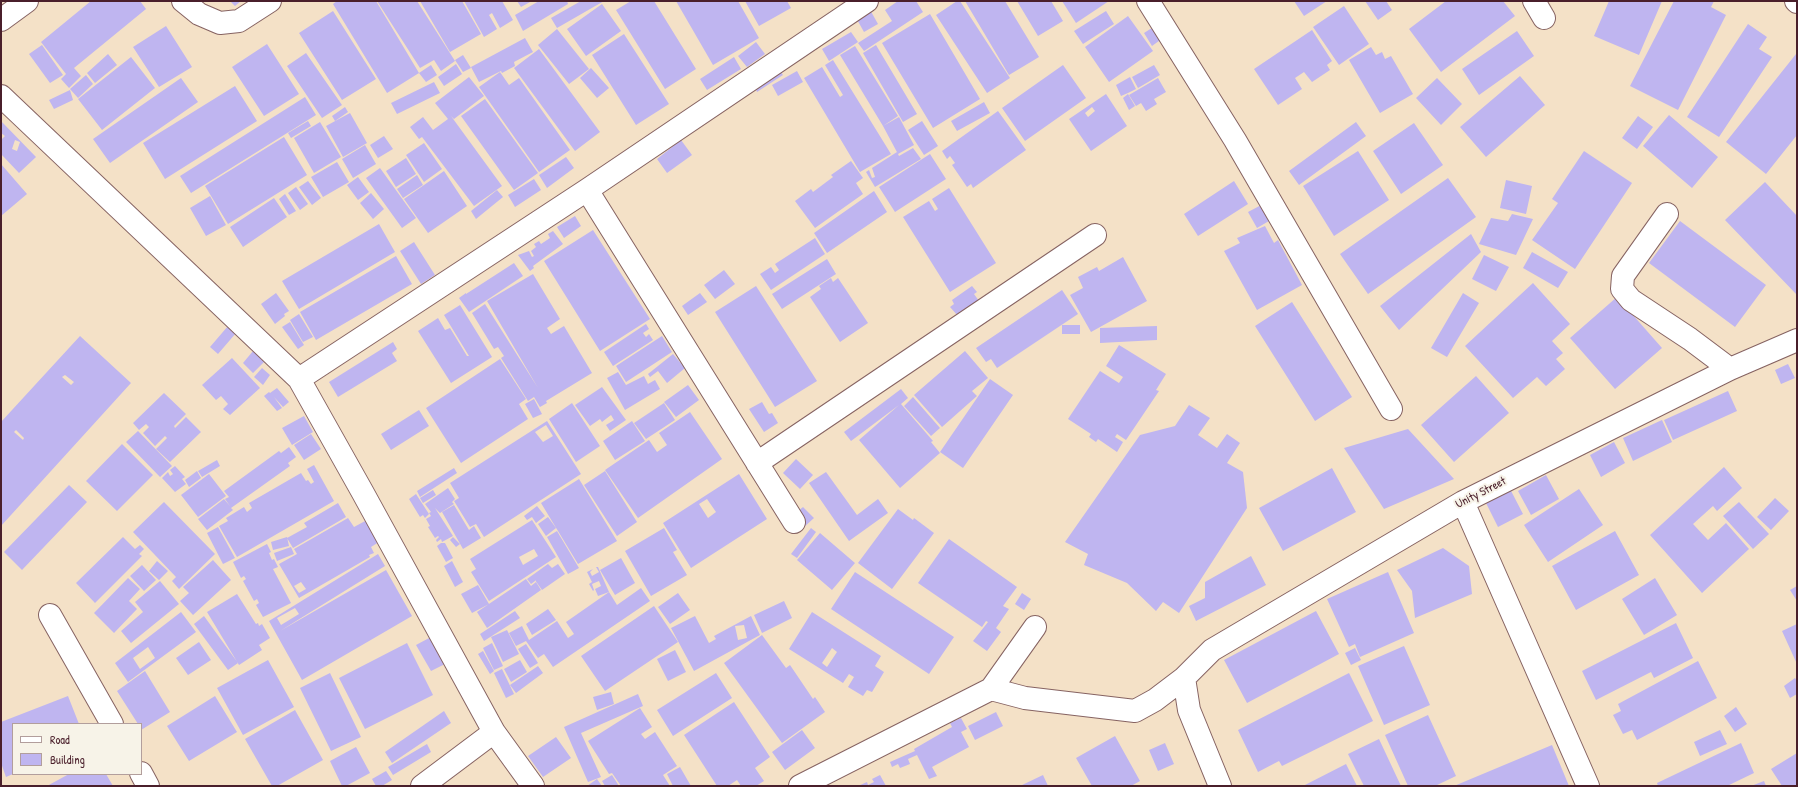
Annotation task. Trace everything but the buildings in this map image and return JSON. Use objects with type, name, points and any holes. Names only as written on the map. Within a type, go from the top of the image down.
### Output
[{"type":"street","points":[[1,20],[27,1]]},
{"type":"street","points":[[183,1],[199,14],[220,23],[239,21],[270,1]]},
{"type":"street","points":[[299,380],[587,190],[867,1]]},
{"type":"street","points":[[1148,1],[1235,140],[1391,409]]},
{"type":"street","points":[[1,96],[299,380],[364,493],[494,732],[533,786]]},
{"type":"street","points":[[587,190],[794,522]]},
{"type":"street","points":[[1667,214],[1623,276],[1622,289],[1631,300],[1690,339],[1730,369]]},
{"type":"street","points":[[757,463],[1095,235]]},
{"type":"street","name":"Unity Street","points":[[991,688],[1026,698],[1135,711],[1155,700],[1184,678],[1212,650],[1463,502],[1730,369],[1797,340]]},
{"type":"street","points":[[1463,502],[1588,786]]},
{"type":"street","points":[[50,616],[111,723]]},
{"type":"street","points":[[800,786],[991,688],[1035,627]]},
{"type":"street","points":[[1184,678],[1189,710],[1220,786]]},
{"type":"street","points":[[422,786],[494,732]]},
{"type":"street","points":[[142,775],[148,786]]}]
